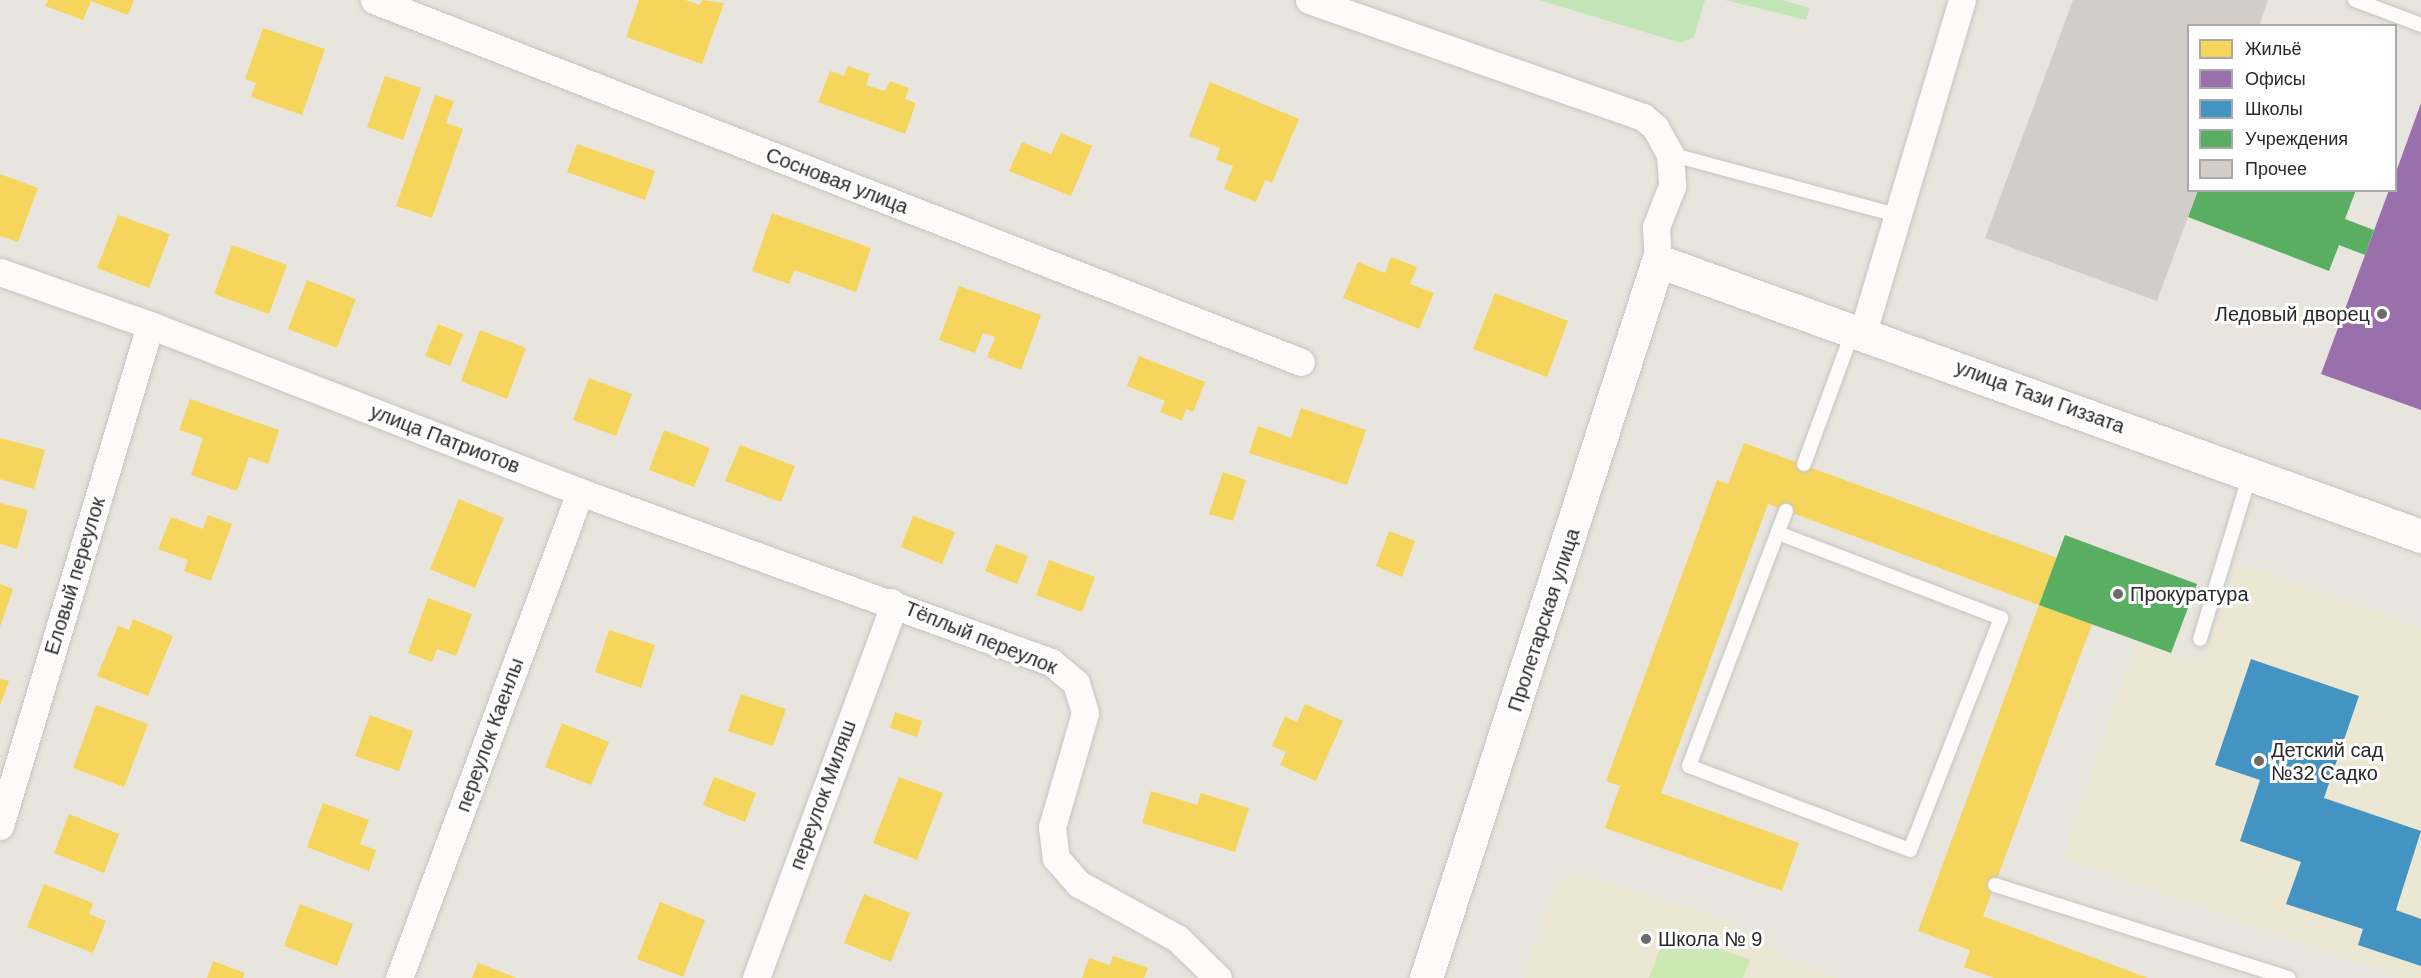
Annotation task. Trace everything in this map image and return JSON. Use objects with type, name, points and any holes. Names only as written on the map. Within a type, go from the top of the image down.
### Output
[{"type":"street","name":"Сосновая улица","points":[[374,0],[1300,362]]},
{"type":"street","points":[[1309,0],[1643,117],[1660,134],[1670,154],[1672,186],[1656,227],[1658,261]]},
{"type":"street","points":[[1858,331],[1899,216],[1962,0]]},
{"type":"street","name":"улица Тази Гиззата","points":[[1658,261],[1858,331],[2421,536]]},
{"type":"street","name":"Пролетарская улица","points":[[1426,978],[1658,261]]},
{"type":"street","name":"улица Патриотов","points":[[0,273],[150,325],[580,492],[891,608]]},
{"type":"street","name":"Еловый переулок","points":[[0,826],[150,325]]},
{"type":"street","name":"переулок Каенлы","points":[[399,978],[580,492]]},
{"type":"street","name":"переулок Миляш","points":[[756,978],[891,608]]},
{"type":"street","name":"Тёплый переулок","points":[[891,608],[1051,662],[1076,683],[1085,713],[1052,827],[1056,858],[1079,885],[1177,938],[1218,978]]},
{"type":"lane","points":[[2355,0],[2421,25]]},
{"type":"lane","points":[[1670,154],[1899,216]]},
{"type":"lane","points":[[1804,464],[1858,331]]},
{"type":"lane","points":[[2200,639],[2250,474]]},
{"type":"lane","points":[[1778,533],[2001,618],[1910,850],[1689,766],[1786,511]]},
{"type":"lane","points":[[1995,885],[2289,978]]},
{"type":"shaded area","name":"Детский сад №32 Садко","points":[[2238,562],[2421,629],[2421,978],[2401,978],[2063,858],[2136,644],[2203,663]]},
{"type":"shaded area","name":"Школа № 9","points":[[1576,873],[1728,920],[1784,957],[1839,978],[1522,978],[1558,882]]},
{"type":"green space","points":[[1539,0],[1705,0],[1694,37],[1681,43]]},
{"type":"green space","points":[[1725,0],[1782,0],[1810,8],[1806,20]]},
{"type":"green space","points":[[1667,929],[1750,960],[1743,978],[1649,978]]},
{"type":"building: Жильё","points":[[48,0],[134,0],[128,15],[91,1],[83,20],[45,6]]},
{"type":"building: Жильё","points":[[639,0],[685,0],[700,5],[702,0],[724,3],[702,64],[626,37]]},
{"type":"building: Жильё","points":[[263,28],[325,49],[302,115],[251,97],[256,83],[245,79]]},
{"type":"building: Жильё","points":[[848,66],[870,74],[866,85],[885,91],[890,81],[909,88],[905,99],[916,103],[905,134],[818,102],[830,71],[844,76]]},
{"type":"building: Жильё","points":[[385,76],[421,88],[403,140],[367,127]]},
{"type":"building: Жильё","points":[[1210,82],[1299,119],[1272,183],[1265,180],[1256,202],[1224,189],[1233,166],[1216,160],[1220,148],[1189,136]]},
{"type":"building: Жильё","points":[[435,95],[454,101],[446,123],[463,129],[432,218],[396,206]]},
{"type":"building: Жильё","points":[[1061,133],[1092,146],[1071,196],[1009,171],[1022,142],[1051,154]]},
{"type":"building: Жильё","points":[[577,144],[655,171],[645,200],[567,172]]},
{"type":"building: Жильё","points":[[0,174],[38,188],[18,242],[0,236]]},
{"type":"building: Жильё","points":[[772,213],[871,248],[856,292],[794,270],[789,284],[752,271]]},
{"type":"building: Жильё","points":[[118,215],[170,234],[149,288],[97,268]]},
{"type":"building: Жильё","points":[[232,245],[287,265],[269,314],[214,294]]},
{"type":"building: Жильё","points":[[1391,257],[1417,267],[1410,284],[1434,293],[1419,329],[1343,298],[1358,262],[1385,273]]},
{"type":"building: Жильё","points":[[307,280],[356,299],[337,348],[288,329]]},
{"type":"building: Жильё","points":[[959,286],[1041,315],[1021,370],[987,357],[995,337],[983,333],[975,353],[939,340]]},
{"type":"building: Жильё","points":[[1495,293],[1568,321],[1547,377],[1473,349]]},
{"type":"building: Жильё","points":[[438,324],[463,334],[450,366],[425,356]]},
{"type":"building: Жильё","points":[[480,330],[526,348],[507,399],[461,381]]},
{"type":"building: Жильё","points":[[1139,356],[1205,382],[1193,412],[1186,409],[1182,421],[1160,412],[1165,401],[1127,386]]},
{"type":"building: Жильё","points":[[589,378],[632,394],[616,436],[573,420]]},
{"type":"building: Жильё","points":[[190,399],[279,430],[268,464],[249,457],[237,491],[191,475],[203,438],[179,430]]},
{"type":"building: Жильё","points":[[1301,408],[1366,430],[1347,485],[1249,453],[1258,426],[1291,438]]},
{"type":"building: Жильё","points":[[664,430],[710,448],[694,487],[649,470]]},
{"type":"building: Жильё","points":[[0,438],[45,450],[34,489],[0,479]]},
{"type":"building: Жильё","points":[[1744,443],[2057,558],[2039,605],[1768,504],[1661,793],[1799,843],[1782,891],[1605,828],[1620,786],[1606,781],[1717,480],[1728,484]]},
{"type":"building: Жильё","points":[[740,445],[795,466],[781,502],[725,481]]},
{"type":"building: Жильё","points":[[1223,472],[1246,480],[1233,521],[1209,514]]},
{"type":"building: Жильё","points":[[459,499],[504,518],[475,588],[430,569]]},
{"type":"building: Жильё","points":[[0,503],[28,510],[17,549],[0,544]]},
{"type":"building: Жильё","points":[[208,515],[232,524],[211,581],[184,571],[188,560],[158,549],[171,517],[203,529]]},
{"type":"building: Жильё","points":[[913,516],[955,532],[942,564],[901,547]]},
{"type":"building: Жильё","points":[[1389,531],[1415,541],[1402,577],[1376,566]]},
{"type":"building: Жильё","points":[[996,544],[1028,556],[1017,584],[985,571]]},
{"type":"building: Жильё","points":[[1049,560],[1095,577],[1082,612],[1036,595]]},
{"type":"building: Жильё","points":[[0,584],[13,589],[0,627]]},
{"type":"building: Жильё","points":[[428,598],[472,614],[456,656],[437,649],[432,662],[408,653]]},
{"type":"building: Жильё","points":[[2039,605],[2092,624],[1983,916],[2148,978],[1994,978],[1964,967],[1970,950],[1918,931]]},
{"type":"building: Жильё","points":[[133,619],[173,636],[148,696],[97,676],[118,626],[129,630]]},
{"type":"building: Жильё","points":[[609,630],[655,645],[641,688],[595,672]]},
{"type":"building: Жильё","points":[[0,679],[9,681],[0,706]]},
{"type":"building: Жильё","points":[[741,694],[786,709],[773,746],[728,731]]},
{"type":"building: Жильё","points":[[1305,704],[1343,721],[1316,781],[1280,765],[1286,752],[1272,746],[1285,716],[1297,722]]},
{"type":"building: Жильё","points":[[96,705],[148,724],[124,787],[73,768]]},
{"type":"building: Жильё","points":[[895,712],[922,721],[917,737],[890,728]]},
{"type":"building: Жильё","points":[[370,715],[413,731],[399,771],[355,756]]},
{"type":"building: Жильё","points":[[562,723],[609,742],[591,785],[545,767]]},
{"type":"building: Жильё","points":[[714,777],[756,793],[745,822],[703,805]]},
{"type":"building: Жильё","points":[[899,777],[943,793],[917,860],[873,843]]},
{"type":"building: Жильё","points":[[1151,791],[1197,805],[1201,793],[1249,808],[1235,852],[1142,823]]},
{"type":"building: Жильё","points":[[323,803],[369,820],[360,844],[376,850],[369,871],[307,847]]},
{"type":"building: Жильё","points":[[69,814],[119,834],[104,873],[54,853]]},
{"type":"building: Жильё","points":[[44,884],[93,903],[89,914],[106,921],[93,953],[27,927]]},
{"type":"building: Жильё","points":[[864,894],[910,913],[891,962],[844,943]]},
{"type":"building: Жильё","points":[[660,902],[705,920],[683,977],[637,959]]},
{"type":"building: Жильё","points":[[300,904],[353,924],[337,966],[284,946]]},
{"type":"building: Жильё","points":[[1113,956],[1148,968],[1144,978],[1082,978],[1089,958],[1110,965]]},
{"type":"building: Жильё","points":[[213,961],[245,973],[243,978],[207,978]]},
{"type":"building: Жильё","points":[[478,963],[517,978],[472,978]]},
{"type":"building: Офисы","name":"Ледовый дворец","points":[[2421,103],[2421,410],[2321,374],[2388,192],[2397,192],[2397,169]]},
{"type":"building: Школы","points":[[2251,659],[2359,696],[2324,798],[2421,831],[2396,910],[2421,919],[2421,966],[2358,945],[2363,929],[2286,904],[2301,862],[2240,841],[2260,780],[2215,765]]},
{"type":"building: Учреждения","points":[[2197,192],[2355,192],[2345,219],[2374,230],[2365,255],[2339,245],[2329,271],[2188,217]]},
{"type":"building: Учреждения","name":"Прокуратура","points":[[2065,535],[2197,584],[2171,653],[2039,605]]},
{"type":"building: Прочее","points":[[2073,0],[2268,0],[2260,24],[2187,24],[2187,192],[2197,192],[2157,301],[1985,238]]},
{"type":"place","name":"Ледовый дворец","points":[[2382,314]]},
{"type":"place","name":"Прокуратура","points":[[2118,594]]},
{"type":"place","name":"Детский сад №32 Садко","points":[[2259,761]]},
{"type":"place","name":"Школа № 9","points":[[1646,939]]}]
